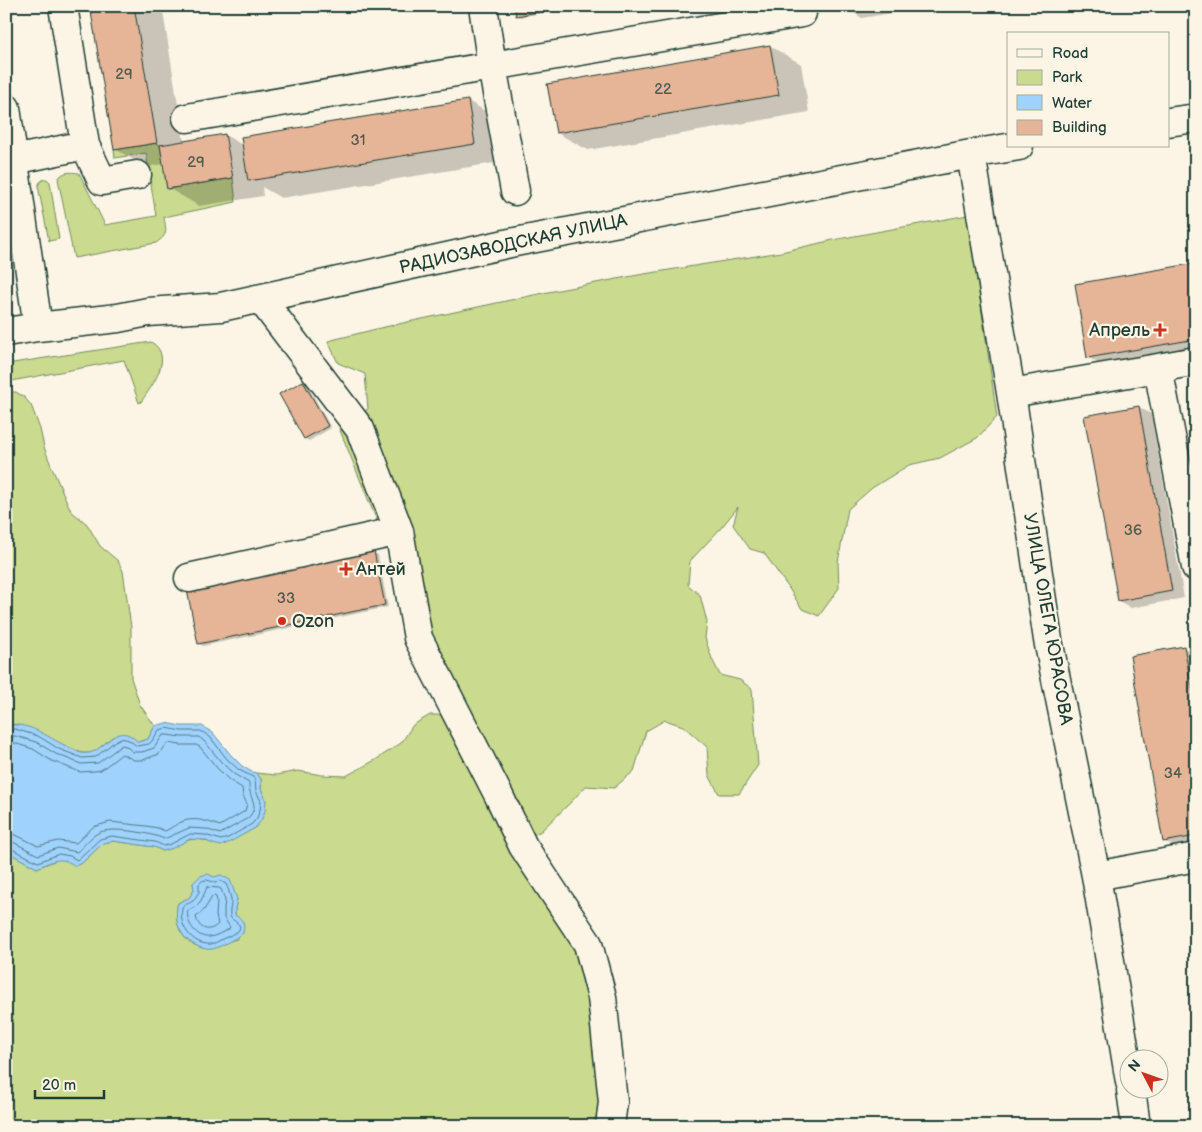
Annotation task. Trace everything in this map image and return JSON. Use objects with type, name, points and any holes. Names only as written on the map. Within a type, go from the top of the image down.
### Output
[{"type":"street","points":[[63,6],[85,145],[102,181],[137,175]]},
{"type":"street","points":[[483,6],[515,191]]},
{"type":"street","points":[[187,118],[802,13],[801,6]]},
{"type":"street","points":[[6,108],[38,327]]},
{"type":"street","points":[[1170,122],[1196,118]]},
{"type":"street","points":[[10,145],[85,145]]},
{"type":"street","name":"РАДИОЗАВОДСКАЯ УЛИЦА","points":[[6,332],[118,318],[148,312],[221,307],[510,243],[1007,148]]},
{"type":"street","name":"УЛИЦА ОЛЕГА ЮРАСОВА","points":[[971,154],[1011,393],[1048,640],[1096,876],[1125,1050]]},
{"type":"street","points":[[261,299],[360,429],[399,531],[418,638],[523,846],[588,944],[602,997],[613,1102],[610,1126]]},
{"type":"street","points":[[1011,393],[1196,361]]},
{"type":"street","points":[[1158,368],[1196,567]]},
{"type":"street","points":[[189,578],[399,531]]},
{"type":"street","points":[[1096,876],[1196,857]]},
{"type":"street","points":[[1132,1100],[1136,1126]]},
{"type":"green space","points":[[157,143],[160,145],[167,189],[233,178],[236,202],[164,217],[166,232],[156,243],[74,258],[58,179],[60,176],[70,172],[79,173],[105,225],[156,216],[146,153],[115,158],[114,150]]},
{"type":"green space","points":[[44,179],[50,182],[59,239],[49,241],[38,186]]},
{"type":"green space","points":[[968,215],[997,417],[977,438],[940,458],[909,465],[872,488],[848,509],[838,562],[839,588],[819,616],[802,609],[764,553],[750,549],[733,525],[738,507],[690,561],[688,585],[700,595],[707,622],[705,638],[712,659],[720,675],[740,680],[752,689],[758,765],[739,794],[719,794],[709,775],[707,747],[683,726],[665,720],[646,731],[634,771],[614,788],[586,786],[541,831],[519,842],[390,553],[339,428],[368,409],[365,374],[338,363],[328,341],[548,292],[638,275],[781,252],[833,240]]},
{"type":"green space","points":[[151,342],[158,348],[161,355],[161,363],[151,388],[139,403],[124,360],[6,382],[6,364]]},
{"type":"green space","points":[[6,392],[16,392],[31,405],[40,429],[44,447],[71,511],[87,524],[100,546],[118,561],[123,571],[131,627],[131,678],[140,705],[155,726],[148,739],[138,742],[112,737],[94,753],[82,753],[15,724],[6,726]]},
{"type":"green space","points":[[430,715],[446,715],[563,919],[591,983],[599,1102],[596,1117],[590,1126],[6,1126],[6,851],[37,868],[59,859],[82,863],[103,843],[113,841],[155,847],[163,851],[192,839],[213,844],[238,837],[255,828],[266,800],[261,789],[261,779],[256,773],[276,775],[298,771],[346,776],[401,743],[413,725]],"holes":[[[193,883],[237,899],[235,908],[237,939],[202,948],[191,943],[183,935],[177,920],[178,903],[189,899],[194,890]]]},
{"type":"water","points":[[166,723],[181,726],[202,726],[213,733],[242,766],[256,773],[261,779],[261,789],[266,800],[265,811],[261,821],[255,828],[221,846],[204,840],[190,839],[163,851],[154,847],[113,841],[103,843],[82,863],[75,866],[65,861],[56,860],[37,868],[6,851],[6,726],[15,725],[32,728],[81,753],[89,753],[97,750],[116,735],[122,733],[130,735],[138,742],[148,739],[155,726]]},
{"type":"water","points":[[208,874],[214,877],[221,875],[230,880],[237,899],[235,915],[242,920],[244,926],[241,935],[224,945],[204,949],[191,943],[182,934],[176,916],[178,903],[189,898],[194,890],[193,883],[200,876]]},
{"type":"building","points":[[90,6],[134,6],[157,143],[114,150]]},
{"type":"building","points":[[514,6],[549,6],[550,10],[516,16]]},
{"type":"building","points":[[770,45],[779,95],[556,133],[547,84]]},
{"type":"building","points":[[468,100],[475,144],[248,181],[241,137]]},
{"type":"building","points":[[225,134],[233,178],[167,189],[160,145]]},
{"type":"building","points":[[1196,263],[1196,339],[1087,358],[1075,284]]},
{"type":"building","points":[[303,381],[328,426],[304,439],[279,394]]},
{"type":"building","points":[[1139,406],[1172,591],[1118,601],[1084,416]]},
{"type":"building","points":[[374,551],[385,605],[198,644],[187,590]]},
{"type":"building","points":[[1184,646],[1196,710],[1196,836],[1163,842],[1130,656]]},
{"type":"place","name":"Апрель","points":[[1160,330]]},
{"type":"place","name":"Антей","points":[[346,569]]},
{"type":"place","name":"Ozon","points":[[282,621]]}]
